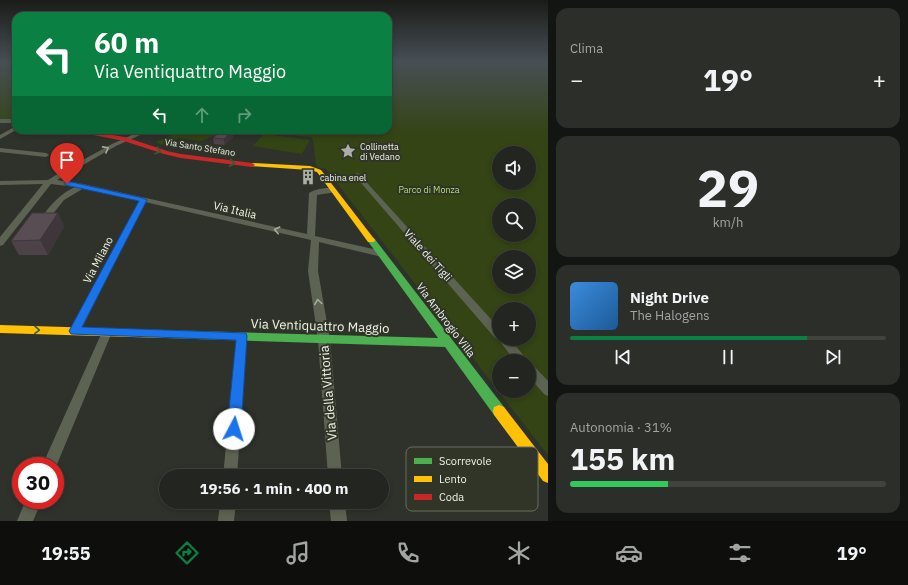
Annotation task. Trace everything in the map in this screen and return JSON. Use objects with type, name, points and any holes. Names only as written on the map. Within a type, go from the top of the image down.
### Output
[{"type":"street","points":[[0,121],[12,121]]},
{"type":"street","points":[[0,137],[12,130]]},
{"type":"street","name":"Via Santo Stefano","points":[[95,134],[125,139],[166,153],[246,165],[315,169],[325,178]]},
{"type":"street","points":[[0,243],[48,183],[61,174],[125,139],[139,134]]},
{"type":"street","points":[[134,136],[141,139],[142,141],[140,145]]},
{"type":"street","points":[[0,150],[46,155]]},
{"type":"street","name":"Viale dei Tigli","points":[[357,175],[492,327]]},
{"type":"street","name":"Via Ambrogio Villa","points":[[325,178],[526,447]]},
{"type":"street","name":"Via Italia","points":[[0,183],[55,182],[83,186],[382,254]]},
{"type":"street","points":[[45,218],[58,200],[67,193],[83,186]]},
{"type":"street","name":"Via della Vittoria","points":[[333,190],[314,193],[313,271],[324,340],[334,469]]},
{"type":"street","name":"Via Milano","points":[[75,331],[143,200]]},
{"type":"street","name":"Via Ventiquattro Maggio","points":[[0,329],[242,336],[324,340],[447,342]]},
{"type":"street","points":[[53,457],[107,332]]},
{"type":"street","points":[[231,469],[242,336]]},
{"type":"street","points":[[509,346],[516,354]]},
{"type":"street","points":[[536,377],[548,390]]},
{"type":"street","name":"Via Ambrogio Villa","points":[[538,463],[548,476]]},
{"type":"street","points":[[25,521],[30,509]]},
{"type":"street","points":[[226,521],[227,509]]},
{"type":"street","points":[[338,509],[339,521]]},
{"type":"green space","points":[[0,85],[12,85],[12,119],[0,119]]},
{"type":"green space","name":"Parco di Monza","points":[[392,85],[548,85],[548,455],[504,398],[536,398],[536,354],[492,354],[492,383],[326,169],[317,167],[312,137],[279,134],[392,134]]},
{"type":"green space","points":[[175,134],[219,134],[201,141],[179,138],[161,145],[156,142]]},
{"type":"green space","points":[[264,134],[310,140],[302,154],[253,146]]},
{"type":"building","points":[[218,134],[229,134],[224,139],[213,138]]},
{"type":"building","points":[[32,213],[58,213],[40,240],[11,241]]},
{"type":"traffic: fast","points":[[371,240],[499,411]]},
{"type":"traffic: fast","points":[[164,334],[447,343]]},
{"type":"traffic: slow","points":[[252,165],[310,168],[319,171],[371,240]]},
{"type":"traffic: slow","points":[[0,329],[164,334]]},
{"type":"traffic: slow","points":[[499,411],[526,447]]},
{"type":"traffic: slow","points":[[538,463],[548,476]]},
{"type":"traffic: jam","points":[[95,134],[125,139],[166,153],[181,156],[252,165]]},
{"type":"place","name":"Collinetta di Vedano","points":[[348,151]]},
{"type":"place","name":"cabina enel","points":[[308,177]]},
{"type":"route","points":[[67,184],[83,186],[143,200],[75,331],[242,336],[234,429]]}]
